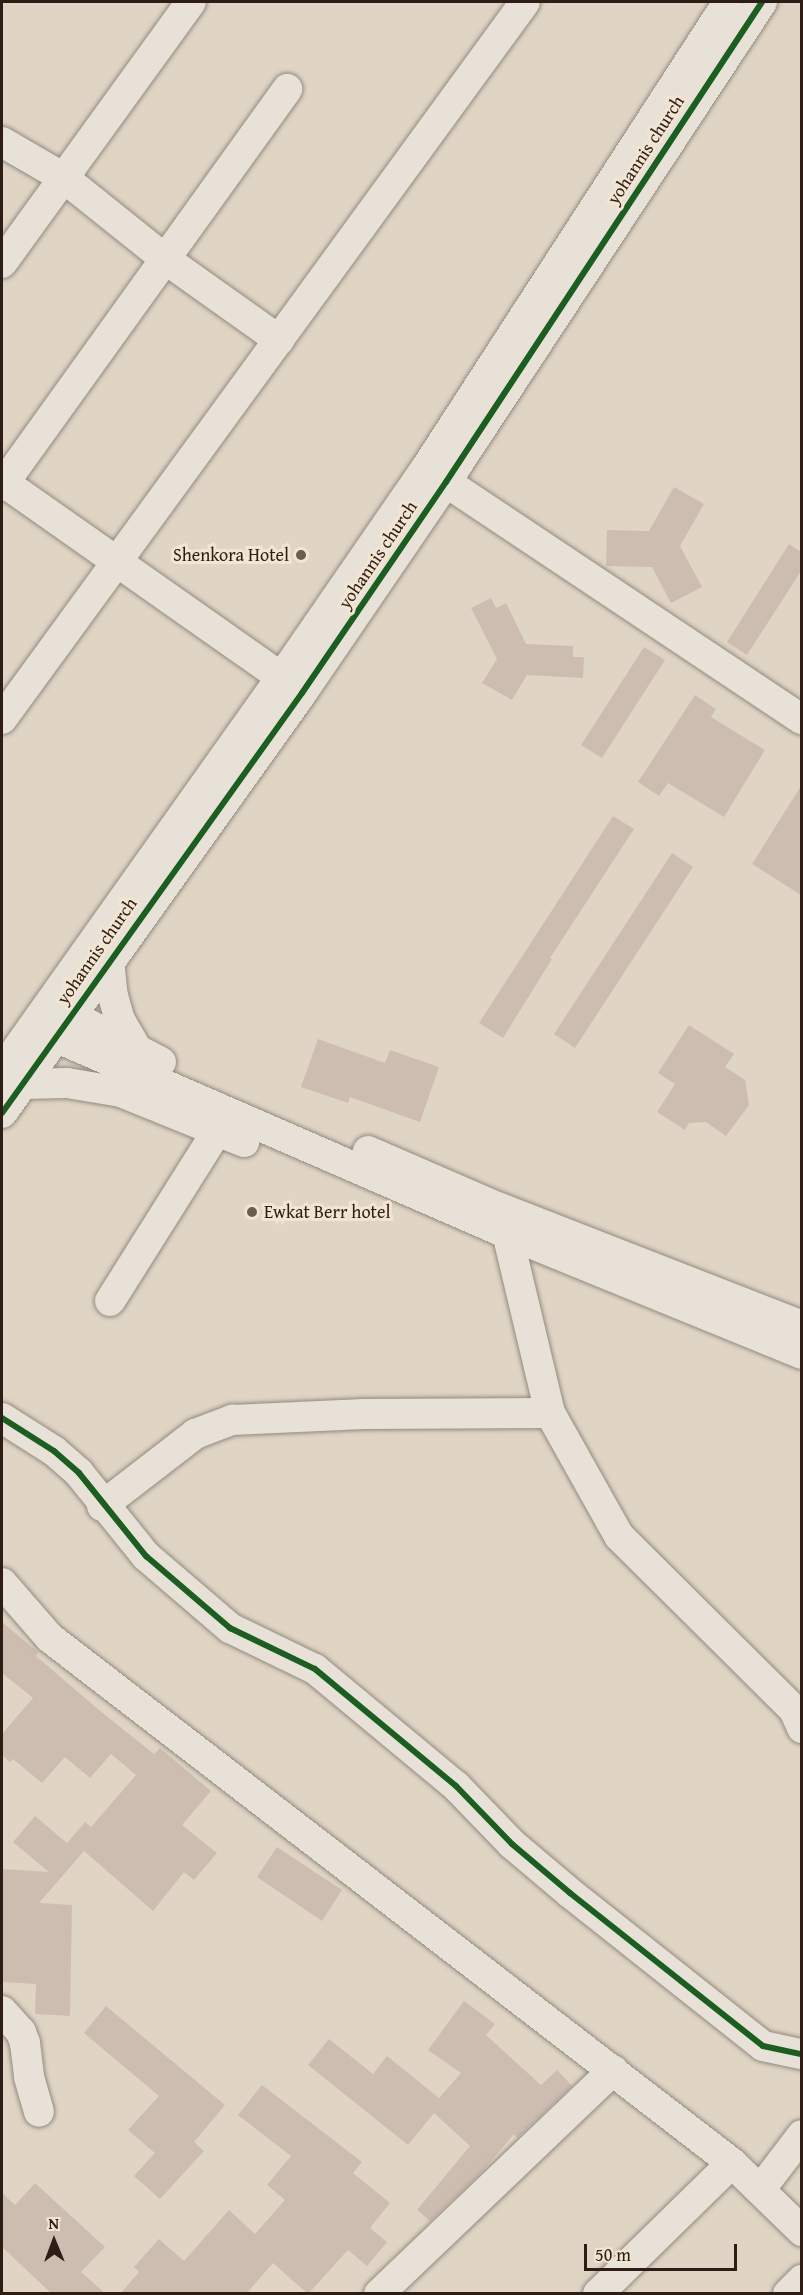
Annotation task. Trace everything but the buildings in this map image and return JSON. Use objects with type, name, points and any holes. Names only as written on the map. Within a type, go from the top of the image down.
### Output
[{"type":"street","points":[[2,262],[191,2]]},
{"type":"street","points":[[2,718],[525,2]]},
{"type":"street","points":[[2,1113],[12,1077],[292,685],[436,475],[728,2]]},
{"type":"street","name":"yohannis church","points":[[436,475],[762,2]]},
{"type":"street","points":[[287,89],[2,484],[292,685]]},
{"type":"street","points":[[2,142],[64,178],[165,259],[279,340]]},
{"type":"street","points":[[436,475],[801,719]]},
{"type":"street","name":"yohannis church","points":[[52,1020],[109,960],[292,685]]},
{"type":"street","points":[[109,960],[113,996],[120,1020],[140,1054]]},
{"type":"street","points":[[52,1020],[140,1054],[506,1232]]},
{"type":"street","points":[[52,1020],[506,1232],[801,1354]]},
{"type":"street","points":[[12,1077],[121,1092],[217,1131],[506,1232],[801,1326]]},
{"type":"street","points":[[110,1301],[217,1131]]},
{"type":"street","points":[[506,1232],[550,1413],[619,1536],[799,1716]]},
{"type":"street","points":[[102,1506],[195,1434],[232,1420],[364,1414],[550,1413]]},
{"type":"street","points":[[2,1419],[54,1451],[79,1473],[102,1506],[146,1556],[230,1628],[315,1669],[456,1786],[512,1844],[606,1922],[763,2046],[801,2055]]},
{"type":"street","points":[[2,1583],[50,1638],[732,2163],[801,2232]]},
{"type":"street","points":[[2,2011],[21,2032],[25,2043],[28,2077],[39,2112]]},
{"type":"street","points":[[379,2294],[613,2070]]},
{"type":"street","points":[[760,2190],[801,2135]]},
{"type":"street","points":[[598,2294],[732,2163]]},
{"type":"street","points":[[788,2294],[801,2280]]},
{"type":"cycle path","points":[[2,1113],[302,693],[446,482],[762,2]]},
{"type":"cycle path","points":[[2,1418],[54,1451],[79,1473],[146,1556],[230,1628],[315,1669],[456,1786],[512,1844],[570,1893],[763,2046],[802,2054]]},
{"type":"place","name":"Shenkora Hotel","points":[[301,555]]},
{"type":"place","name":"Ewkat Berr hotel","points":[[252,1212]]}]
